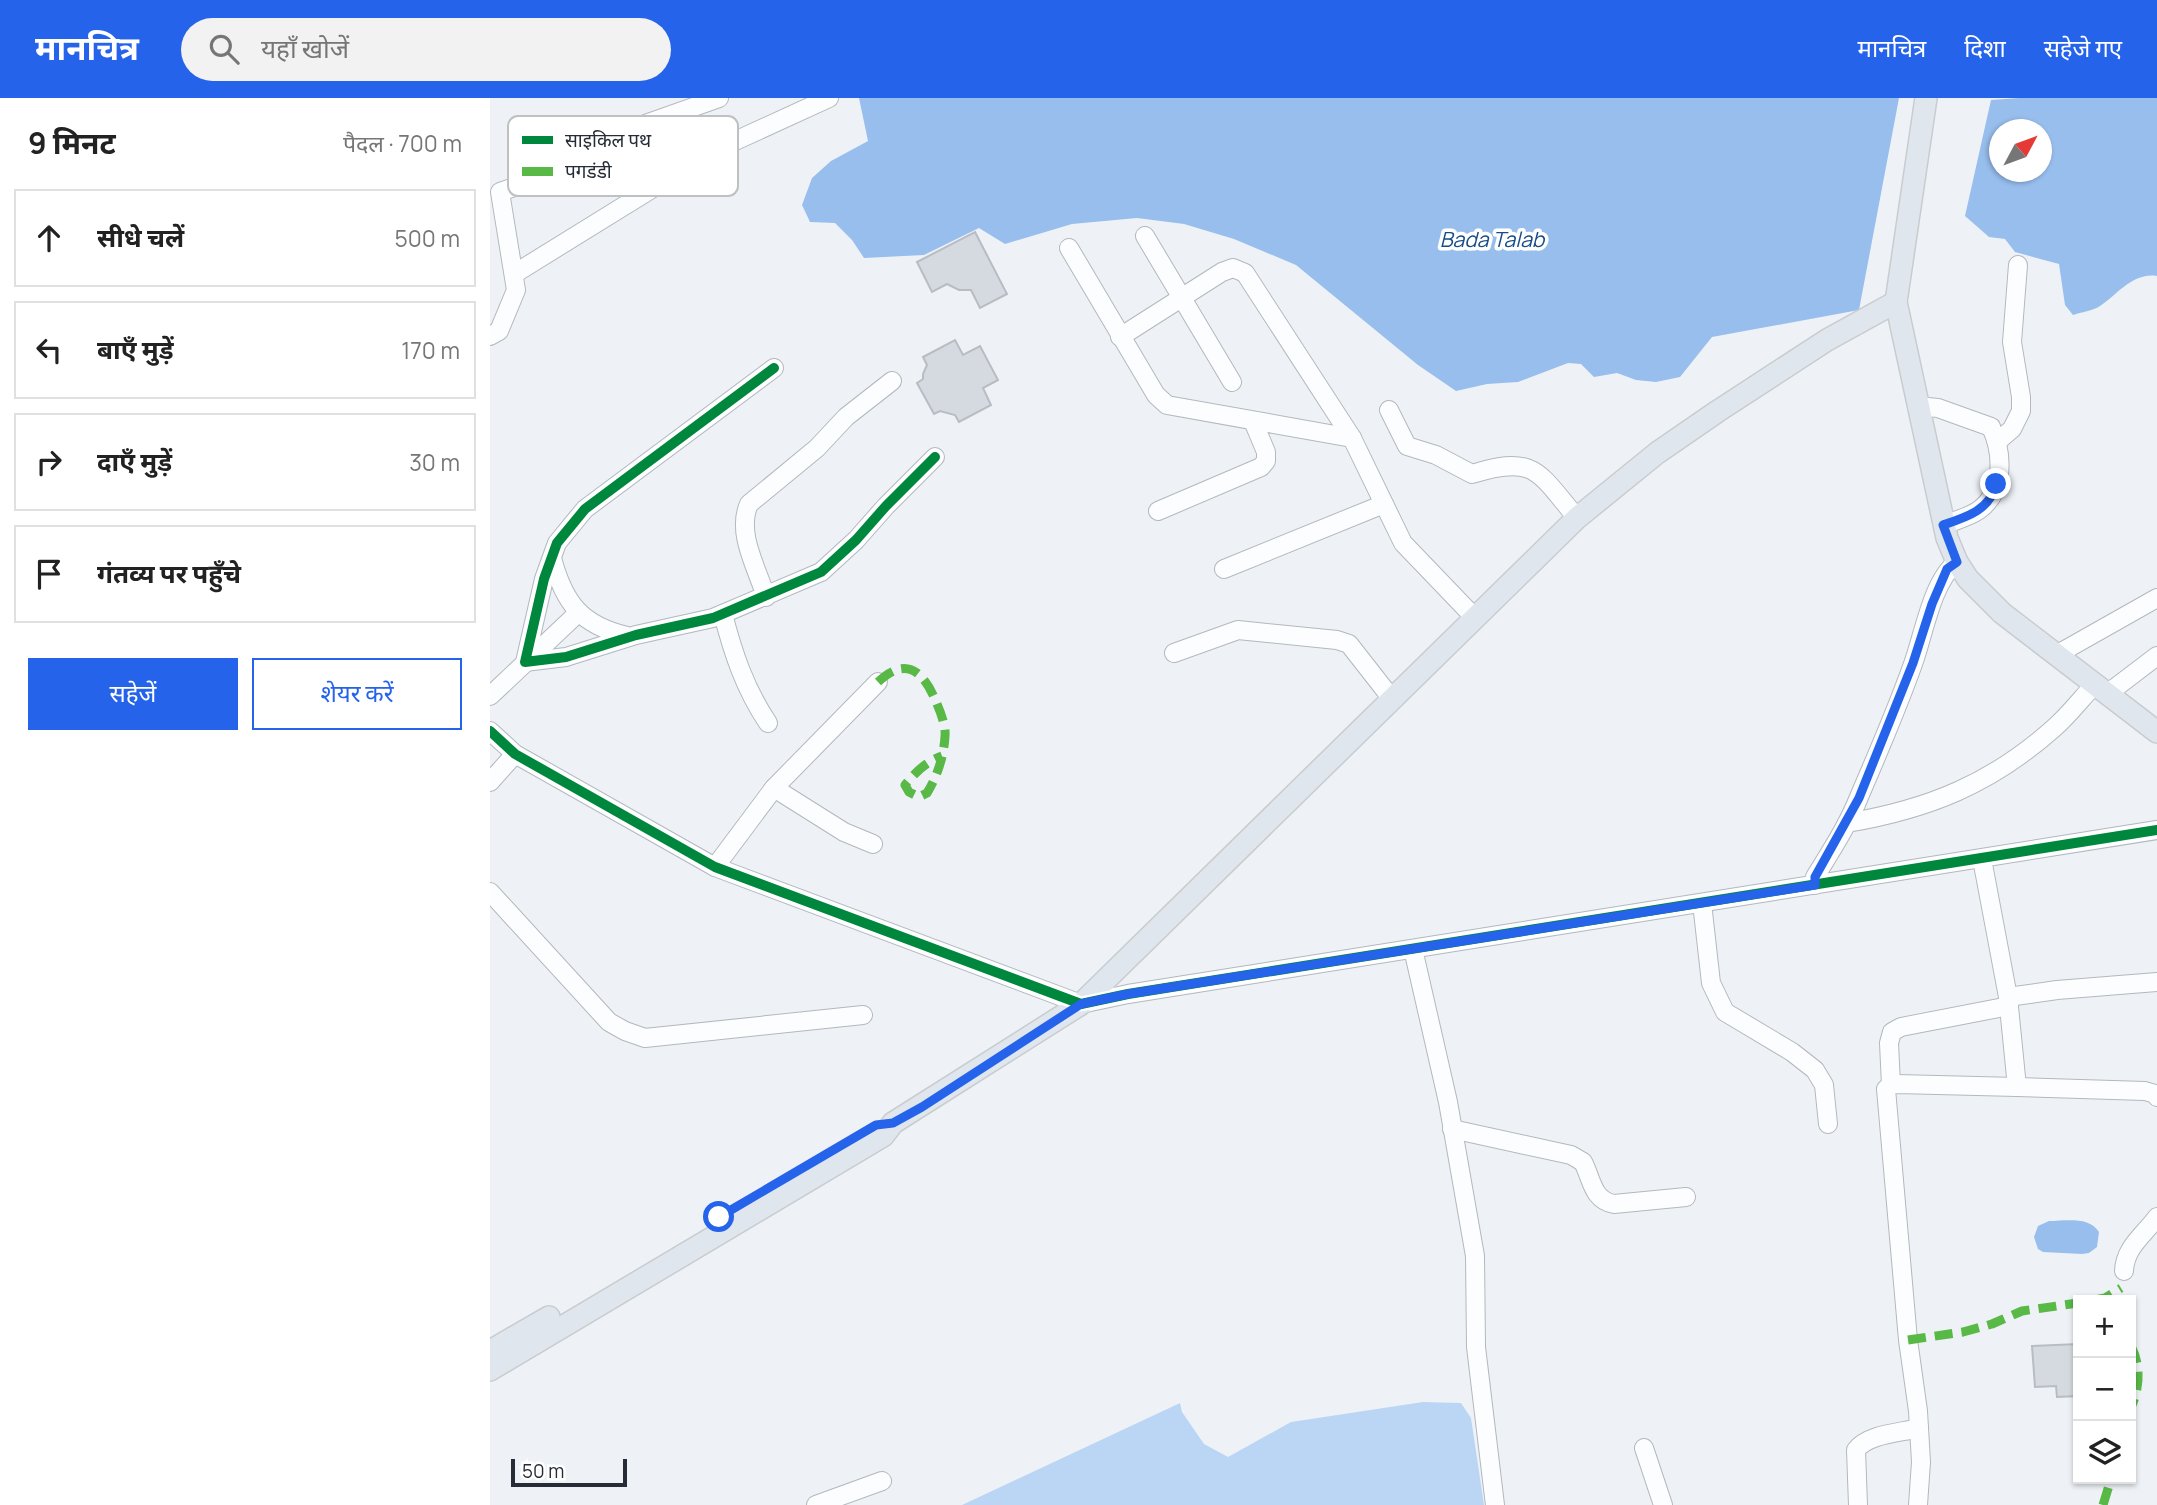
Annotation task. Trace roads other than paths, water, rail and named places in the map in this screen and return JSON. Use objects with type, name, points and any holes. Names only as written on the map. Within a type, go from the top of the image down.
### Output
[{"type":"main road","points":[[1926,98],[1896,302],[1943,525],[1957,562],[1968,579],[2002,613],[2157,732]]},
{"type":"main road","points":[[490,1370],[883,1136],[893,1123],[1081,1004],[1577,518],[1657,453],[1718,411],[1827,340],[1896,302]]},
{"type":"main road","points":[[490,1351],[876,1125],[893,1123]]},
{"type":"street","points":[[668,116],[719,98]]},
{"type":"street","points":[[738,140],[829,98]]},
{"type":"street","points":[[490,336],[499,331],[516,290],[500,192],[508,189]]},
{"type":"street","points":[[514,274],[639,196]]},
{"type":"street","points":[[1145,236],[1232,382]]},
{"type":"street","points":[[1069,248],[1156,395],[1167,405],[1352,438]]},
{"type":"street","points":[[1998,441],[2012,429],[2021,411],[2012,342],[2018,265]]},
{"type":"street","points":[[1121,337],[1222,272],[1233,268],[1245,273],[1352,438],[1403,542],[1475,618]]},
{"type":"street","points":[[525,662],[544,579],[557,544],[585,509],[774,368]]},
{"type":"street","points":[[766,597],[744,531],[745,512],[749,504],[817,448],[846,417],[892,381]]},
{"type":"street","points":[[1917,407],[1938,408],[1991,428],[1998,441],[2000,467],[1994,495],[1970,516],[1943,525]]},
{"type":"street","points":[[1389,410],[1407,446],[1436,455],[1472,474],[1515,464],[1532,469],[1547,482],[1577,518]]},
{"type":"street","points":[[1158,511],[1261,467],[1266,461],[1266,452],[1253,421]]},
{"type":"street","points":[[525,662],[566,657],[630,637],[723,614],[821,572],[856,540],[934,457]]},
{"type":"street","points":[[1224,569],[1384,504]]},
{"type":"street","points":[[552,558],[563,591],[578,613],[605,631],[630,637]]},
{"type":"street","points":[[1815,885],[1815,877],[1847,823],[1913,663],[1932,604],[1947,569],[1957,562]]},
{"type":"street","points":[[2056,654],[2157,598]]},
{"type":"street","points":[[490,696],[578,613]]},
{"type":"street","points":[[723,614],[736,661],[755,704],[768,723]]},
{"type":"street","points":[[1174,653],[1238,629],[1337,640],[1349,644],[1392,699]]},
{"type":"street","points":[[1847,823],[1917,808],[1969,788],[2018,755],[2101,689],[2157,656]]},
{"type":"street","points":[[715,867],[774,788],[878,682]]},
{"type":"street","points":[[490,731],[515,754],[715,867],[1081,1004],[1128,994],[2157,830]]},
{"type":"street","points":[[490,782],[515,754]]},
{"type":"street","points":[[774,788],[844,832],[873,844]]},
{"type":"street","points":[[1982,859],[2009,1002],[2017,1087]]},
{"type":"street","points":[[490,892],[609,1022],[645,1038],[863,1015]]},
{"type":"street","points":[[1702,903],[1711,983],[1725,1012],[1792,1052],[1815,1070],[1824,1085],[1828,1124]]},
{"type":"street","points":[[1413,949],[1452,1129],[1475,1256],[1476,1347],[1495,1505]]},
{"type":"street","points":[[1891,1085],[1889,1043],[1892,1032],[1901,1027],[2057,990],[2157,982]]},
{"type":"street","points":[[1917,1505],[1922,1462],[1886,1089],[1891,1085],[2017,1087],[2145,1091],[2156,1094]]},
{"type":"street","points":[[1452,1129],[1571,1156],[1583,1162],[1595,1194],[1603,1202],[1614,1204],[1686,1197]]},
{"type":"street","points":[[2124,1270],[2124,1258],[2157,1217]]},
{"type":"street","points":[[1858,1505],[1856,1450],[1861,1443],[1919,1428]]},
{"type":"street","points":[[1644,1448],[1662,1505]]},
{"type":"street","points":[[816,1505],[883,1481]]},
{"type":"water","name":"Bada Talab","points":[[859,98],[1899,98],[1859,310],[1712,337],[1680,377],[1656,382],[1636,380],[1617,373],[1594,377],[1581,364],[1568,363],[1518,382],[1487,384],[1456,391],[1418,365],[1296,265],[1234,239],[1184,224],[1137,218],[1072,224],[1005,244],[979,228],[924,255],[864,258],[852,240],[835,223],[810,222],[802,205],[812,178],[831,161],[868,141]]},
{"type":"water","points":[[2157,98],[2157,276],[2140,277],[2097,308],[2073,315],[2065,305],[2059,264],[2015,252],[2005,239],[1989,237],[1965,216],[1991,100]]},
{"type":"water","points":[[2077,1220],[2095,1227],[2099,1232],[2097,1247],[2082,1254],[2043,1252],[2038,1249],[2034,1237],[2038,1226],[2049,1221]]}]
